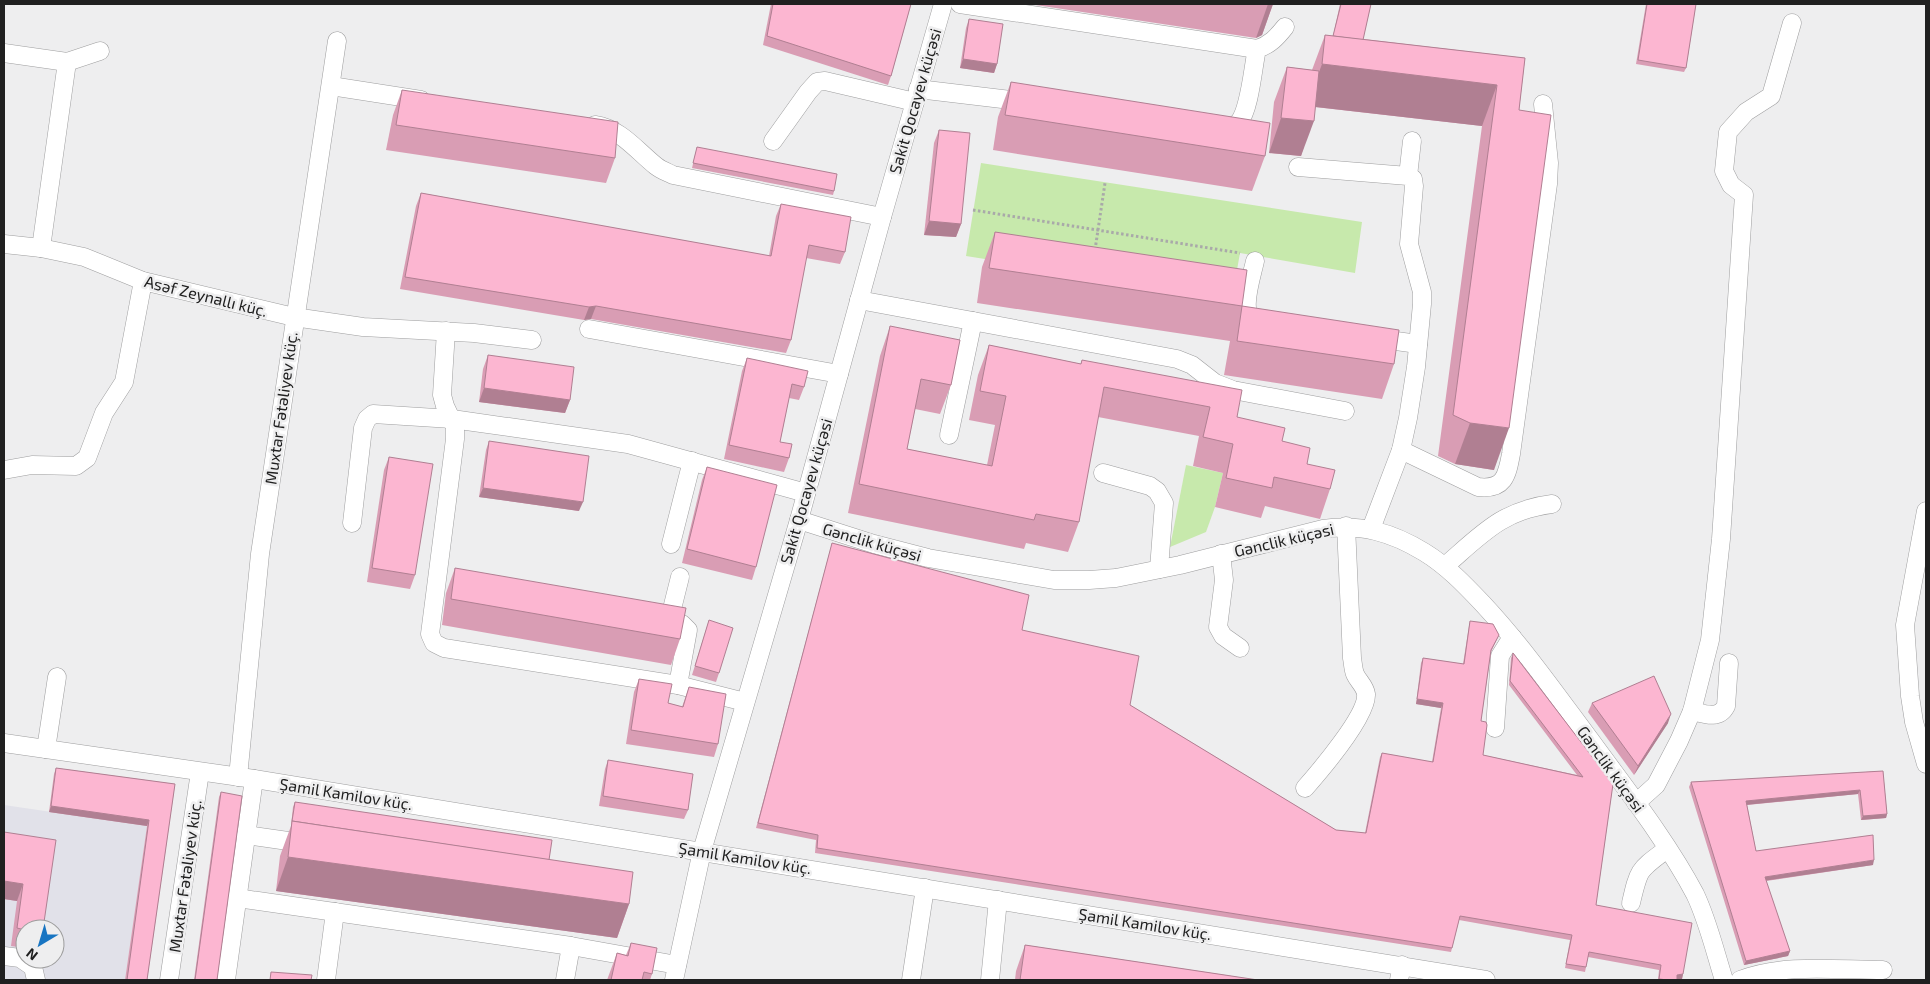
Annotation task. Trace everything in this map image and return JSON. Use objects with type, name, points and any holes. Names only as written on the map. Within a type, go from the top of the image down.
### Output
[{"type":"street","name":"Sakit Qocayev küçəsi","points":[[676,973],[702,851],[799,520],[882,217],[943,4]]},
{"type":"street","points":[[960,4],[1257,49],[1272,42],[1285,27]]},
{"type":"street","points":[[1636,803],[1656,785],[1664,772],[1692,711],[1710,640],[1721,539],[1744,195],[1731,185],[1724,171],[1728,132],[1746,112],[1771,96],[1792,23]]},
{"type":"street","name":"Muxtar Fətəliyev küç.","points":[[226,980],[246,835],[246,778],[260,554],[336,41]]},
{"type":"street","points":[[1202,126],[1232,127],[1239,122],[1246,111],[1257,49]]},
{"type":"street","points":[[4,53],[67,62],[100,51]]},
{"type":"street","points":[[41,248],[67,62]]},
{"type":"street","points":[[773,142],[817,82],[825,81],[916,96],[1041,104]]},
{"type":"street","points":[[330,86],[439,102]]},
{"type":"street","points":[[1401,450],[1478,487],[1490,488],[1498,486],[1504,478],[1511,454],[1548,184],[1549,163],[1543,104]]},
{"type":"street","points":[[576,122],[606,126],[625,138],[657,168],[673,175],[882,217]]},
{"type":"street","points":[[1408,176],[1412,141]]},
{"type":"street","points":[[1298,167],[1408,176],[1413,180],[1409,244],[1422,292],[1418,344],[1401,450],[1372,529]]},
{"type":"street","name":"Asəf Zeynallı küç.","points":[[4,244],[41,248],[84,257],[143,281],[294,317],[363,327],[446,331],[532,340]]},
{"type":"street","points":[[1247,257],[1246,310],[1248,318],[1254,323],[1273,326]]},
{"type":"street","points":[[4,470],[32,465],[76,466],[88,458],[104,413],[124,382],[143,281]]},
{"type":"street","points":[[859,300],[1177,359],[1192,365],[1215,383],[1233,390],[1345,411]]},
{"type":"street","points":[[949,435],[973,322]]},
{"type":"street","points":[[590,329],[839,374]]},
{"type":"street","points":[[446,331],[442,395],[445,406],[456,427],[430,634],[434,643],[444,648],[678,685],[745,702]]},
{"type":"street","points":[[1360,336],[1418,344]]},
{"type":"street","points":[[352,523],[363,428],[367,419],[373,414],[452,419],[628,444],[806,493]]},
{"type":"street","points":[[672,544],[692,461]]},
{"type":"street","points":[[1103,473],[1150,486],[1164,503],[1158,569]]},
{"type":"street","points":[[1445,566],[1494,523],[1532,506],[1552,504]]},
{"type":"street","points":[[1926,511],[1905,625],[1906,659],[1914,722],[1926,764]]},
{"type":"street","name":"Gənclik küçəsi","points":[[799,520],[874,544],[928,558],[1054,580],[1116,578],[1323,529],[1346,526],[1372,529],[1402,540],[1445,566],[1466,585],[1537,668],[1636,803],[1695,895],[1705,917],[1724,980]]},
{"type":"street","points":[[1305,788],[1329,761],[1346,737],[1362,708],[1366,696],[1364,688],[1355,674],[1352,658],[1346,526]]},
{"type":"street","points":[[1220,554],[1224,580],[1218,627],[1224,636],[1240,648]]},
{"type":"street","points":[[438,576],[458,580]]},
{"type":"street","points":[[670,621],[680,577]]},
{"type":"street","points":[[650,617],[682,624],[688,630],[678,685]]},
{"type":"street","points":[[1495,728],[1500,656],[1512,637]]},
{"type":"street","points":[[1692,711],[1716,716],[1723,712],[1726,706],[1729,663]]},
{"type":"street","points":[[46,749],[57,677]]},
{"type":"street","name":"Şamil Kamilov küç.","points":[[4,744],[246,778],[702,851],[998,900],[1400,973],[1486,980]]},
{"type":"street","name":"Muxtar Fətəliyev küç.","points":[[169,980],[200,772]]},
{"type":"street","points":[[246,835],[325,846]]},
{"type":"street","points":[[1631,903],[1637,876],[1642,868],[1667,849]]},
{"type":"street","points":[[911,980],[925,888]]},
{"type":"street","points":[[238,898],[571,946],[676,973]]},
{"type":"street","points":[[990,980],[998,900]]},
{"type":"street","points":[[326,980],[335,912]]},
{"type":"street","points":[[565,980],[571,946]]},
{"type":"street","points":[[4,956],[20,958],[33,967],[36,980]]},
{"type":"street","points":[[1740,980],[1768,971],[1884,970]]},
{"type":"path","points":[[1094,257],[1105,183]]},
{"type":"path","points":[[973,210],[1247,257]]},
{"type":"shaded area","points":[[4,805],[147,826],[125,980],[4,980]]},
{"type":"green space","points":[[981,163],[1362,222],[1355,273],[1240,253],[1232,298],[966,256]]},
{"type":"green space","points":[[1186,465],[1223,473],[1215,507],[1206,532],[1170,547]]},
{"type":"building","points":[[773,4],[911,4],[891,76],[767,36]]},
{"type":"building","points":[[1341,4],[1371,4],[1363,40],[1333,36]]},
{"type":"building","points":[[1647,4],[1696,4],[1686,68],[1638,60]]},
{"type":"building","points":[[969,19],[1003,24],[997,64],[963,59]]},
{"type":"building","points":[[1325,35],[1525,58],[1519,110],[1551,115],[1509,428],[1470,423],[1453,415],[1497,85],[1322,64]]},
{"type":"building","points":[[1287,67],[1319,71],[1314,121],[1281,118]]},
{"type":"building","points":[[1011,82],[1270,123],[1265,156],[1005,115]]},
{"type":"building","points":[[402,90],[618,122],[615,158],[396,125]]},
{"type":"building","points":[[939,130],[970,133],[961,224],[929,221]]},
{"type":"building","points":[[697,147],[837,174],[834,191],[693,163]]},
{"type":"building","points":[[421,193],[771,256],[781,204],[851,217],[845,252],[809,245],[791,340],[596,306],[589,307],[405,277]]},
{"type":"building","points":[[995,232],[1247,270],[1242,306],[989,268]]},
{"type":"building","points":[[1242,306],[1399,330],[1394,364],[1237,341]]},
{"type":"building","points":[[890,326],[960,340],[951,385],[921,379],[907,449],[992,466],[1006,396],[980,391],[989,345],[1081,364],[1082,360],[1242,390],[1237,417],[1285,428],[1282,441],[1310,448],[1307,464],[1335,470],[1330,489],[1274,477],[1272,488],[1226,478],[1233,444],[1203,437],[1210,407],[1104,387],[1079,522],[1036,514],[1034,520],[859,484]]},
{"type":"building","points":[[488,355],[574,367],[570,400],[484,388]]},
{"type":"building","points":[[747,358],[808,371],[804,387],[792,384],[780,442],[792,444],[789,458],[729,445]]},
{"type":"building","points":[[489,441],[589,456],[583,502],[483,488]]},
{"type":"building","points":[[389,457],[433,464],[415,575],[372,568]]},
{"type":"building","points":[[707,467],[777,485],[756,567],[687,549]]},
{"type":"building","points":[[832,543],[1029,595],[1022,630],[1139,656],[1130,705],[1336,830],[1366,833],[1382,753],[1433,762],[1443,703],[1417,699],[1423,658],[1464,664],[1470,621],[1493,624],[1499,635],[1491,650],[1481,721],[1486,722],[1487,725],[1483,755],[1583,777],[1510,681],[1513,653],[1613,784],[1596,905],[1692,923],[1683,974],[1677,975],[1677,980],[1659,979],[1661,965],[1589,952],[1586,967],[1566,964],[1572,935],[1460,916],[1452,948],[817,848],[818,835],[758,823]]},
{"type":"building","points":[[455,568],[686,608],[680,639],[451,599]]},
{"type":"building","points":[[709,620],[733,628],[719,673],[695,666]]},
{"type":"building","points":[[1654,676],[1671,714],[1638,766],[1592,703]]},
{"type":"building","points":[[639,679],[672,684],[668,703],[683,707],[689,687],[726,694],[718,744],[631,730]]},
{"type":"building","points":[[608,760],[693,774],[688,810],[603,796]]},
{"type":"building","points":[[56,768],[175,784],[147,980],[127,980],[149,820],[51,806]]},
{"type":"building","points":[[1883,771],[1887,814],[1863,816],[1860,790],[1746,801],[1756,851],[1873,835],[1874,860],[1765,877],[1790,951],[1746,961],[1691,782]]},
{"type":"building","points":[[221,792],[242,796],[217,980],[195,980]]},
{"type":"building","points":[[295,802],[552,840],[549,860],[292,821]]},
{"type":"building","points":[[292,821],[633,872],[629,904],[288,857]]},
{"type":"building","points":[[4,832],[56,840],[44,919],[18,919],[23,884],[4,881]]},
{"type":"building","points":[[631,943],[657,948],[652,974],[644,972],[642,980],[611,980],[617,953],[628,956]]},
{"type":"building","points":[[1025,945],[1258,980],[1020,980]]},
{"type":"building","points":[[271,972],[312,975],[311,980],[270,980]]}]
